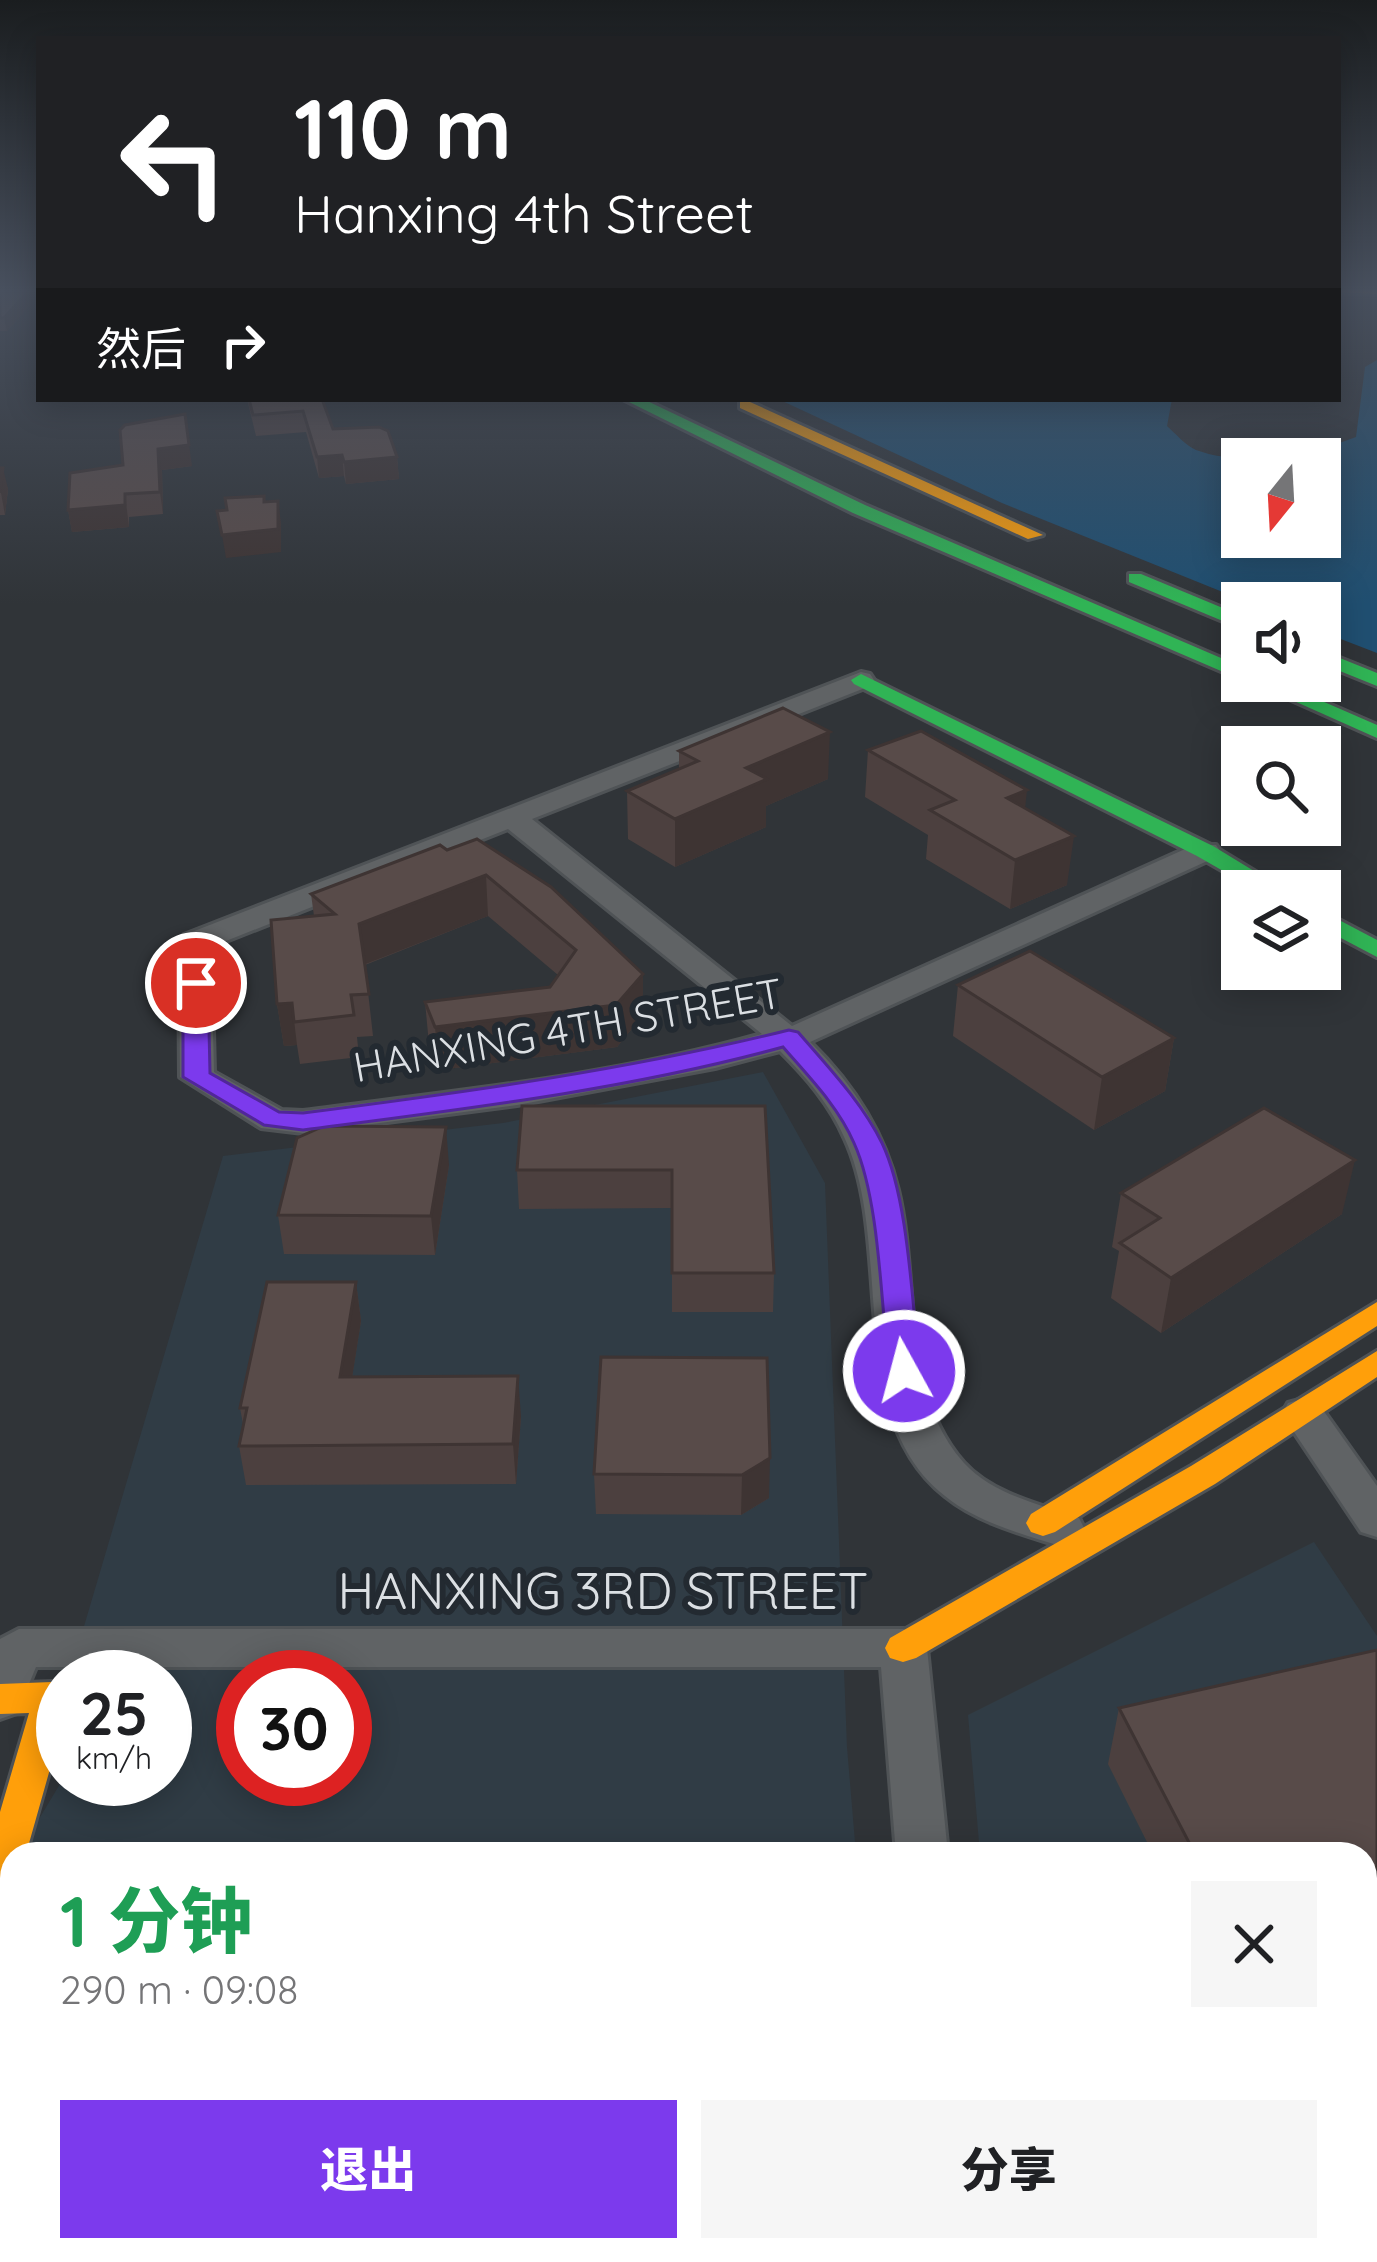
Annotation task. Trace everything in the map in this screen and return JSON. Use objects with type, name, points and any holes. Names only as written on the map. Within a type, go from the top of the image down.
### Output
[{"type":"main road","points":[[637,402],[860,509],[1221,665]]},
{"type":"main road","points":[[738,402],[1053,543]]},
{"type":"main road","points":[[1116,570],[1221,614]]},
{"type":"main road","points":[[1341,665],[1377,680]]},
{"type":"main road","points":[[861,680],[1238,870]]},
{"type":"main road","points":[[1306,702],[1377,733]]},
{"type":"main road","points":[[1341,929],[1377,950]]},
{"type":"main road","points":[[1043,1523],[1377,1312]]},
{"type":"main road","name":"HANXING 3RD STREET","points":[[903,1648],[1095,1541],[1303,1414],[1377,1362]]},
{"type":"main road","points":[[1279,1377],[1303,1414]]},
{"type":"main road","points":[[0,1699],[52,1697],[10,1842]]},
{"type":"street","points":[[510,816],[861,680]]},
{"type":"street","points":[[510,816],[789,1037],[842,1099],[869,1145],[884,1199],[912,1415],[926,1447],[951,1478],[987,1502],[1095,1541]]},
{"type":"street","name":"HANXING 4TH STREET","points":[[510,816],[195,943],[196,1077],[274,1120],[303,1121],[517,1094],[715,1058],[853,1017],[1205,851]]},
{"type":"street","points":[[1303,1414],[1377,1520]]},
{"type":"street","name":"HANXING 3RD STREET","points":[[0,1699],[19,1648],[903,1648]]},
{"type":"street","points":[[903,1648],[921,1842]]},
{"type":"shaded area","points":[[1362,393],[1377,393],[1377,653],[1341,639],[1341,582],[1221,582],[1221,591],[1002,503],[784,402],[1171,402],[1167,426],[1188,446],[1221,456],[1221,558],[1341,558],[1341,442],[1356,437]]},
{"type":"shaded area","points":[[763,1072],[825,1183],[847,1747],[855,1842],[25,1842],[47,1806],[192,1806],[192,1650],[77,1650],[223,1156],[503,1123]]},
{"type":"shaded area","points":[[1314,1542],[1377,1636],[1377,1842],[979,1842],[968,1715]]},
{"type":"building","points":[[250,402],[323,402],[333,429],[379,427],[388,431],[397,457],[344,462],[342,455],[317,457],[303,411],[253,415]]},
{"type":"building","points":[[185,414],[189,445],[158,449],[160,492],[125,494],[125,505],[68,510],[70,473],[123,465],[120,430],[125,425]]},
{"type":"building","points":[[264,496],[264,502],[278,501],[278,529],[222,535],[217,511],[227,510],[225,498]]},
{"type":"building","points":[[783,708],[830,732],[746,768],[767,779],[675,819],[627,791],[698,761],[679,751]]},
{"type":"building","points":[[921,731],[1027,790],[1007,798],[1074,836],[1015,860],[930,810],[955,800],[868,750]]},
{"type":"building","points":[[477,839],[551,887],[643,974],[616,1005],[435,1027],[425,1002],[550,987],[576,950],[486,875],[359,924],[369,994],[351,995],[354,1015],[294,1022],[292,1003],[277,1004],[271,920],[335,914],[311,894],[440,845],[447,850]]},
{"type":"building","points":[[1030,951],[1174,1038],[1102,1077],[958,985]]},
{"type":"building","points":[[522,1106],[765,1106],[774,1273],[672,1273],[672,1170],[517,1170]]},
{"type":"building","points":[[1264,1108],[1355,1160],[1171,1278],[1120,1243],[1160,1218],[1121,1193]]},
{"type":"building","points":[[324,1126],[446,1127],[431,1216],[278,1215],[297,1138]]},
{"type":"building","points":[[267,1282],[356,1282],[340,1377],[518,1376],[513,1444],[239,1446],[247,1408],[240,1408]]},
{"type":"building","points":[[601,1357],[767,1358],[770,1458],[742,1475],[594,1474]]},
{"type":"building","points":[[1377,1650],[1377,1842],[1189,1842],[1119,1708]]},
{"type":"traffic: fast","points":[[637,402],[859,509],[1221,665]]},
{"type":"traffic: fast","points":[[1135,578],[1221,614]]},
{"type":"traffic: fast","points":[[1341,665],[1377,680]]},
{"type":"traffic: fast","points":[[861,680],[1238,870]]},
{"type":"traffic: fast","points":[[1308,702],[1377,732]]},
{"type":"traffic: fast","points":[[1341,929],[1377,950]]},
{"type":"traffic: slow","points":[[745,405],[1034,535]]},
{"type":"traffic: slow","points":[[1043,1523],[1377,1312]]},
{"type":"traffic: slow","points":[[903,1648],[1203,1475],[1377,1362]]},
{"type":"traffic: slow","points":[[0,1699],[52,1697],[10,1842]]},
{"type":"route","points":[[196,983],[196,1077],[274,1120],[303,1121],[517,1094],[715,1058],[789,1037],[842,1099],[869,1145],[884,1199],[904,1371]]}]
